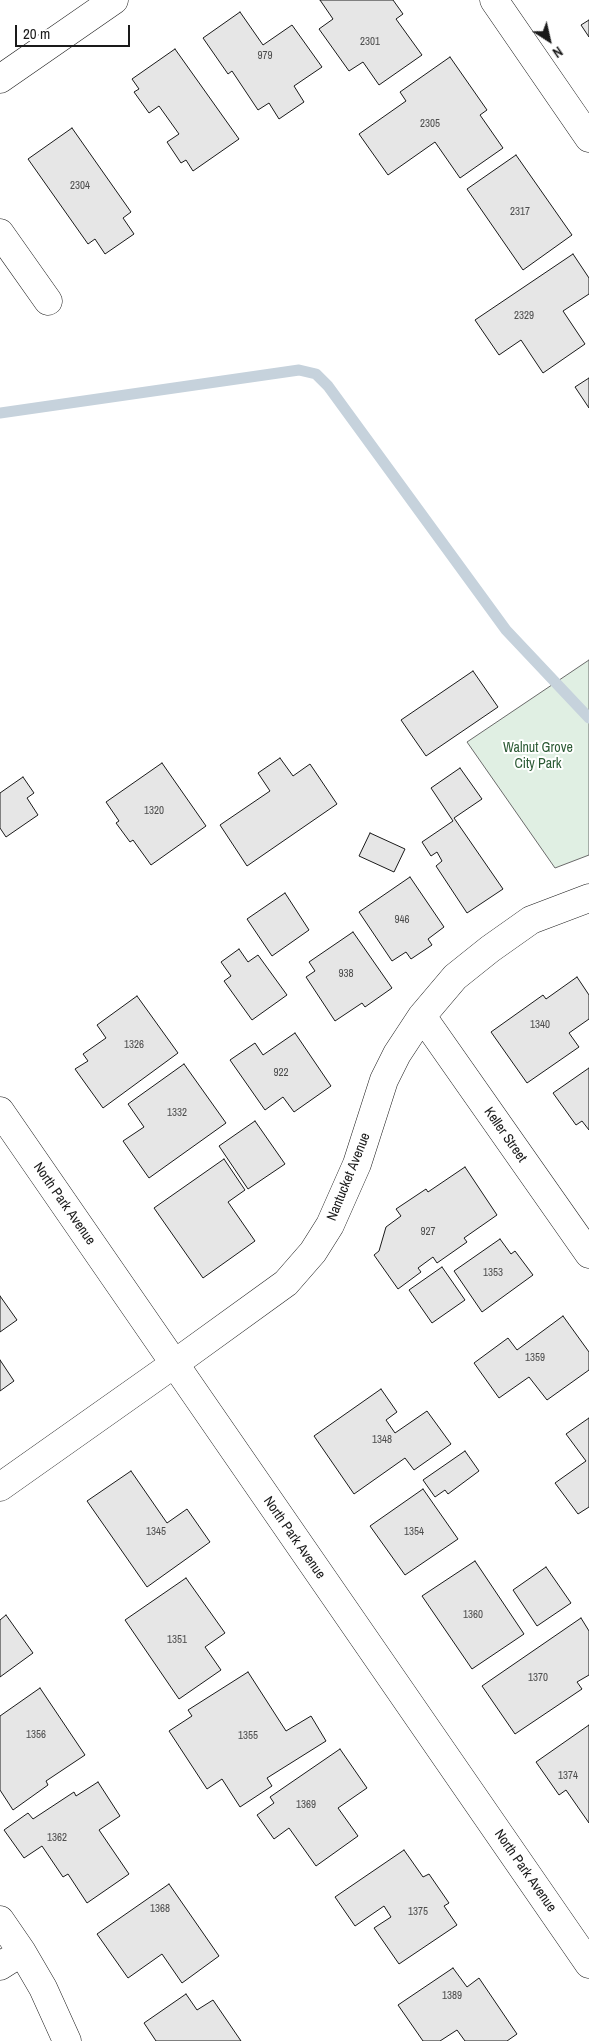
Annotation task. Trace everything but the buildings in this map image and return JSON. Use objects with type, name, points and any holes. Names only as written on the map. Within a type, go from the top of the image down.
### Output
[{"type":"street","points":[[0,79],[114,0]]},
{"type":"street","points":[[494,0],[589,138]]},
{"type":"street","points":[[0,233],[48,301]]},
{"type":"street","name":"Nantucket Avenue","points":[[0,1487],[286,1283],[313,1252],[340,1205],[357,1164],[388,1072],[396,1054],[422,1016],[455,978],[498,943],[531,920],[589,898]]},
{"type":"street","name":"Keller Street","points":[[422,1016],[589,1254]]},
{"type":"street","name":"North Park Avenue","points":[[0,1111],[589,1964]]},
{"type":"street","points":[[0,1920],[11,1959],[43,1988],[67,2041]]},
{"type":"green space","name":"Walnut Grove City Park","points":[[589,660],[589,855],[555,868],[467,742]]},
{"type":"waterway","points":[[0,413],[299,370],[316,374],[328,386],[506,630],[589,718]]}]
